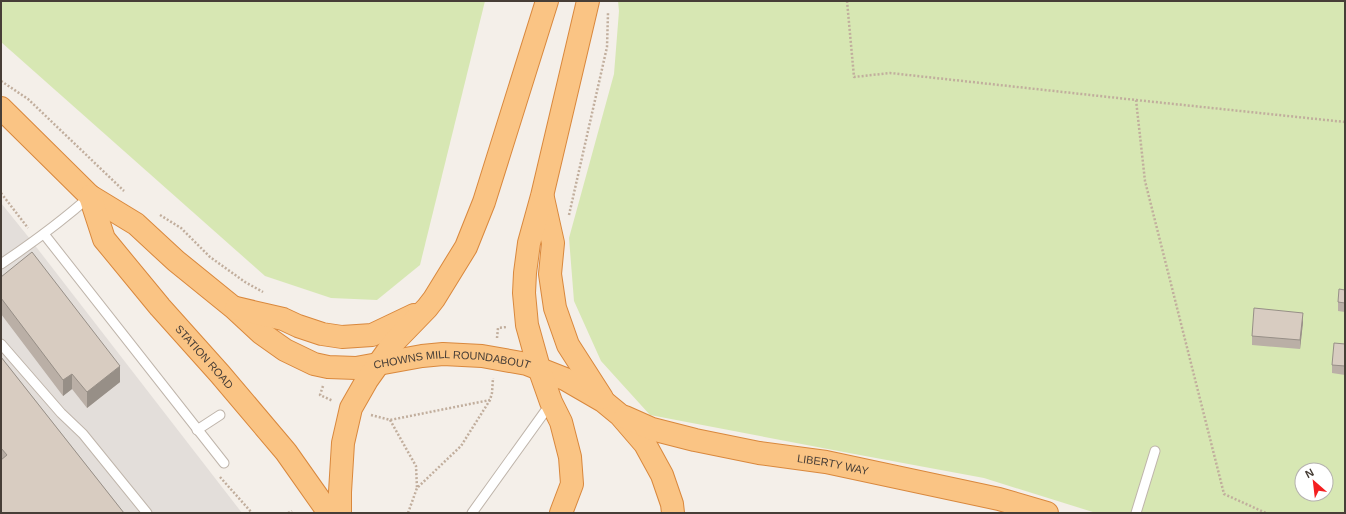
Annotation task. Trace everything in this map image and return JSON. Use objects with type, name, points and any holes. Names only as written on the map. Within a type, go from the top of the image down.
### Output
[{"type":"highway","points":[[380,364],[394,342],[427,308],[445,283],[466,247],[484,202],[547,1]]},
{"type":"highway","points":[[539,368],[527,325],[524,293],[529,243],[542,196],[588,1]]},
{"type":"highway","name":"STATION ROAD","points":[[1,108],[90,196],[136,224],[176,261],[234,308],[261,333],[285,350],[314,364],[328,367],[356,368],[380,364]]},
{"type":"highway","name":"STATION ROAD","points":[[90,196],[104,239],[160,307],[220,374],[281,446],[329,513]]},
{"type":"highway","points":[[542,196],[553,243],[550,274],[555,308],[568,345],[603,401]]},
{"type":"highway","points":[[234,308],[283,319],[322,334],[342,337],[372,335],[427,308]]},
{"type":"highway","name":"CHOWNS MILL ROUNDABOUT","points":[[340,513],[343,443],[351,408],[367,380],[380,364],[422,356],[443,354],[482,356],[527,364],[565,379],[603,401],[620,415],[645,444],[662,475],[672,504],[673,513]]},
{"type":"highway","name":"CHOWNS MILL ROUNDABOUT","points":[[539,368],[551,402],[561,422],[570,457],[572,484],[561,513]]},
{"type":"highway","name":"LIBERTY WAY","points":[[620,415],[652,429],[695,440],[759,453],[826,462],[999,498],[1047,513]]},
{"type":"lane","points":[[1,264],[72,213],[90,196]]},
{"type":"lane","points":[[44,234],[224,463]]},
{"type":"lane","points":[[1,344],[61,413],[84,434],[147,513]]},
{"type":"lane","points":[[472,513],[551,402]]},
{"type":"lane","points":[[197,430],[220,415]]},
{"type":"lane","points":[[1136,513],[1155,451]]},
{"type":"path","points":[[847,1],[854,77],[890,73],[1345,122]]},
{"type":"path","points":[[568,218],[607,47],[608,9]]},
{"type":"path","points":[[1,82],[28,99],[128,194]]},
{"type":"path","points":[[1136,100],[1145,181],[1224,494],[1266,513]]},
{"type":"path","points":[[154,212],[181,228],[210,257],[245,282],[265,293]]},
{"type":"path","points":[[497,339],[498,328],[506,327]]},
{"type":"path","points":[[417,488],[461,446],[490,400],[493,384]]},
{"type":"path","points":[[322,387],[320,396],[333,401]]},
{"type":"path","points":[[373,415],[390,420],[490,400]]},
{"type":"path","points":[[390,420],[416,466],[417,488],[408,513]]},
{"type":"path","points":[[288,513],[292,511]]},
{"type":"shaded area","points":[[1,203],[30,239],[242,513],[1,513]]},
{"type":"green space","points":[[1,1],[485,1],[420,265],[377,300],[331,298],[265,276],[1,42]]},
{"type":"green space","points":[[618,1],[1345,1],[1345,513],[1096,513],[984,478],[650,415],[601,361],[574,301],[569,238],[614,74],[619,11]]},
{"type":"building","points":[[32,252],[120,366],[87,392],[72,374],[63,380],[1,298],[1,277]]},
{"type":"building","points":[[1339,289],[1345,290],[1345,303],[1338,302]]},
{"type":"building","points":[[1254,308],[1303,313],[1300,340],[1252,336]]},
{"type":"building","points":[[1334,343],[1345,344],[1345,366],[1332,365]]},
{"type":"building","points":[[1,357],[124,513],[1,513],[1,460],[7,455],[1,448]]}]
